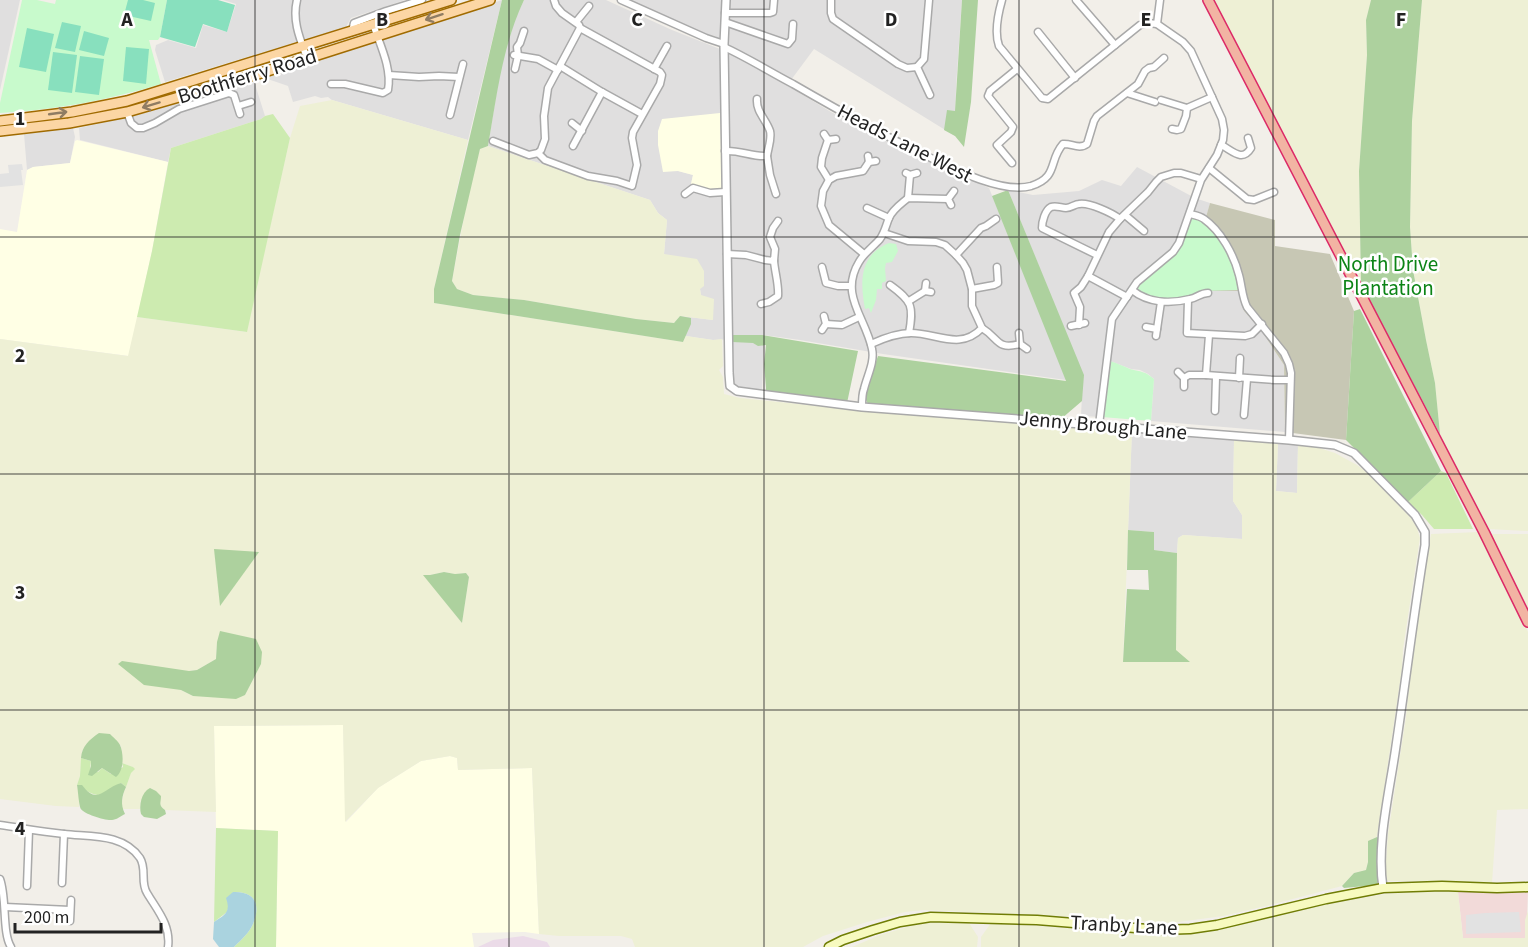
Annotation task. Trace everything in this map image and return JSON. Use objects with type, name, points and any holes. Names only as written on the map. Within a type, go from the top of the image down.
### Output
[{"type":"highway","points":[[1208,0],[1484,532],[1528,622]]},
{"type":"main road","name":"Boothferry Road","points":[[0,121],[127,101],[452,0]]},
{"type":"main road","name":"Boothferry Road","points":[[0,131],[69,123],[127,112],[490,0]]},
{"type":"main road","name":"Tranby Lane","points":[[829,947],[843,940],[900,922],[931,917],[1037,920],[1160,930],[1190,929],[1383,888],[1528,887]]},
{"type":"street","points":[[297,0],[295,17],[307,58]]},
{"type":"street","name":"Boothferry Road","points":[[352,31],[354,23],[422,0]]},
{"type":"street","points":[[538,153],[545,160],[588,176],[632,186],[637,165],[633,132],[662,79],[660,72],[578,25],[562,13],[554,0]]},
{"type":"street","points":[[621,0],[724,45]]},
{"type":"street","name":"Jenny Brough Lane","points":[[726,0],[725,192],[730,386],[745,393],[862,407],[1335,445],[1354,453],[1415,515],[1425,532],[1425,545],[1384,825],[1381,855],[1383,888]]},
{"type":"street","points":[[725,13],[770,14],[773,12],[774,0]]},
{"type":"street","points":[[831,0],[833,19],[898,64],[907,68],[917,68]]},
{"type":"street","points":[[917,68],[924,59],[929,0]]},
{"type":"street","points":[[1002,0],[996,38],[999,46],[1039,97],[1048,99],[1140,25],[1157,24],[1189,48],[1223,124],[1221,146],[1201,179],[1179,243],[1173,252],[1137,282],[1112,319],[1100,425]]},
{"type":"street","points":[[1076,0],[1115,45]]},
{"type":"street","points":[[1157,24],[1160,0]]},
{"type":"street","points":[[493,141],[529,155],[538,153],[543,147],[545,139],[543,116],[548,88],[588,6]]},
{"type":"street","points":[[725,22],[788,44],[792,39],[793,24]]},
{"type":"street","points":[[331,84],[345,84],[384,93],[388,89],[389,75],[373,24]]},
{"type":"street","points":[[515,69],[517,47],[524,31]]},
{"type":"street","points":[[1038,33],[1075,78]]},
{"type":"street","name":"Heads Lane West","points":[[724,45],[898,143],[983,181],[1019,188],[1031,186],[1047,177],[1052,171],[1058,150],[1063,144],[1081,147],[1087,144],[1097,116],[1138,84],[1145,71],[1164,58]]},
{"type":"street","points":[[654,69],[667,46]]},
{"type":"street","points":[[516,55],[538,59],[559,68],[642,114]]},
{"type":"street","points":[[450,115],[463,64]]},
{"type":"street","points":[[917,68],[930,95]]},
{"type":"street","points":[[1012,163],[997,145],[1013,128],[988,96],[990,91],[1017,69]]},
{"type":"street","points":[[389,75],[459,77]]},
{"type":"street","points":[[573,146],[602,92]]},
{"type":"street","points":[[127,112],[131,123],[137,128],[143,128],[179,108],[228,93],[234,95],[240,114]]},
{"type":"street","points":[[1127,104],[1124,95],[1187,108],[1212,97]]},
{"type":"street","points":[[757,99],[770,131],[767,156],[770,175],[777,185],[776,194]]},
{"type":"street","points":[[238,106],[250,102]]},
{"type":"street","points":[[1172,129],[1181,129],[1187,108]]},
{"type":"street","points":[[572,123],[582,131]]},
{"type":"street","points":[[829,137],[821,167],[829,180]]},
{"type":"street","points":[[1221,146],[1238,155],[1243,155],[1251,148],[1248,138]]},
{"type":"street","points":[[725,151],[739,150],[755,157],[767,156]]},
{"type":"street","points":[[864,254],[838,234],[826,221],[821,206],[829,180],[836,176],[863,171],[871,160]]},
{"type":"street","points":[[1209,168],[1247,199],[1254,200],[1274,192]]},
{"type":"street","points":[[1071,326],[1082,324],[1080,307],[1073,289],[1081,287],[1109,232],[1122,217],[1161,177],[1181,173],[1201,179]]},
{"type":"street","points":[[908,198],[911,174]]},
{"type":"street","points":[[685,194],[693,188],[710,193],[725,192]]},
{"type":"street","points":[[862,407],[863,390],[873,350],[864,324],[859,317],[850,286],[857,265],[884,233],[889,218],[898,206],[908,198],[950,202],[954,191]]},
{"type":"street","points":[[1097,255],[1042,228],[1048,210],[1054,206],[1065,208],[1085,204],[1122,217],[1144,231]]},
{"type":"street","points":[[866,208],[889,218]]},
{"type":"street","points":[[1190,214],[1203,218],[1223,239],[1234,260],[1247,307],[1284,353],[1291,373],[1289,440]]},
{"type":"street","points":[[956,255],[981,228],[988,229],[996,219]]},
{"type":"street","points":[[761,304],[776,302],[778,296],[775,249],[770,237],[776,230],[778,221]]},
{"type":"street","points":[[884,233],[908,241],[936,242],[945,245],[967,270],[972,289],[972,306],[982,328],[1004,346],[1020,344]]},
{"type":"street","points":[[727,254],[746,255],[774,261]]},
{"type":"street","points":[[822,267],[824,285],[850,286]]},
{"type":"street","points":[[972,289],[999,285],[998,267]]},
{"type":"street","points":[[1088,276],[1126,297]]},
{"type":"street","points":[[889,283],[909,302],[912,313],[909,333]]},
{"type":"street","points":[[909,302],[928,291],[926,283]]},
{"type":"street","points":[[1132,290],[1139,296],[1161,302],[1188,300],[1201,293],[1208,293]]},
{"type":"street","points":[[1188,300],[1187,333],[1245,336],[1252,334],[1262,324]]},
{"type":"street","points":[[1146,327],[1156,332],[1161,302]]},
{"type":"street","points":[[824,316],[824,327],[842,325],[859,317]]},
{"type":"street","points":[[871,344],[909,333],[954,340],[966,339],[982,328]]},
{"type":"street","points":[[1019,333],[1020,344],[1027,350]]},
{"type":"street","points":[[1206,375],[1209,335]]},
{"type":"street","points":[[1239,378],[1240,358]]},
{"type":"street","points":[[1184,387],[1181,375],[1290,380]]},
{"type":"street","points":[[1215,411],[1216,376]]},
{"type":"street","points":[[1244,415],[1247,379]]},
{"type":"street","points":[[0,825],[106,837],[130,848],[143,863],[144,887],[166,926],[169,936],[168,947]]},
{"type":"street","points":[[27,886],[29,830]]},
{"type":"street","points":[[62,883],[64,834]]},
{"type":"street","points":[[0,879],[3,888],[7,941],[11,947]]},
{"type":"street","points":[[70,921],[71,900]]},
{"type":"street","points":[[5,907],[70,910]]},
{"type":"shaded area","points":[[0,0],[20,0],[0,90]]},
{"type":"shaded area","points":[[223,0],[405,0],[351,18],[346,27],[165,82],[155,50],[156,45],[168,40],[196,48],[203,25],[227,32],[236,4]]},
{"type":"shaded area","points":[[502,0],[468,140],[328,97],[315,96],[293,102],[288,86],[262,77]]},
{"type":"shaded area","points":[[524,0],[606,0],[740,57],[831,112],[892,144],[989,188],[1066,380],[764,335],[762,390],[740,388],[734,385],[733,339],[713,340],[686,336],[680,316],[713,320],[700,289],[664,254],[667,220],[658,213],[650,200],[488,146],[501,65],[513,23]],"holes":[[[720,113],[721,189],[691,184],[693,175],[678,171]]]},
{"type":"shaded area","points":[[628,0],[962,0],[955,136],[814,49],[791,80],[730,47],[715,36],[705,34]]},
{"type":"shaded area","points":[[1214,0],[1371,0],[1366,20],[1367,55],[1359,171],[1361,284],[1229,32]]},
{"type":"shaded area","points":[[1422,0],[1528,0],[1528,531],[1489,529],[1440,434],[1435,383],[1413,269],[1410,227],[1412,121]]},
{"type":"shaded area","points":[[254,81],[265,116],[171,148],[168,162],[80,140],[79,128],[134,116]]},
{"type":"shaded area","points":[[332,100],[468,140],[434,289],[434,303],[683,342],[686,336],[722,339],[723,366],[719,370],[723,377],[724,394],[740,398],[897,414],[1132,430],[1123,662],[1176,651],[1178,538],[1183,535],[1242,539],[1242,515],[1233,501],[1234,440],[1278,443],[1276,491],[1297,493],[1298,444],[1335,453],[1357,465],[1411,518],[1420,538],[1377,837],[1372,839],[1368,849],[1366,870],[1354,873],[1342,886],[1223,916],[1171,923],[925,910],[905,912],[867,922],[823,936],[803,947],[635,947],[632,939],[621,936],[539,934],[532,768],[458,770],[457,758],[450,756],[421,761],[378,788],[345,822],[343,725],[214,726],[216,812],[165,810],[159,801],[141,800],[140,809],[122,809],[124,792],[133,767],[122,763],[121,746],[109,734],[93,738],[82,751],[77,785],[80,796],[79,807],[0,799],[0,339],[128,356],[137,317],[246,332],[290,138],[300,106]],"holes":[[[444,572],[466,573],[469,577],[462,623],[424,575]],[[217,642],[261,663],[245,695],[193,696],[181,690],[189,671],[197,670],[216,659]]]},
{"type":"shaded area","points":[[720,113],[722,189],[708,189],[691,184],[693,175],[678,171],[663,172],[658,145],[658,131],[662,119]]},
{"type":"shaded area","points":[[73,128],[75,137],[70,163],[33,167],[27,170],[24,134]]},
{"type":"shaded area","points":[[77,140],[168,162],[152,251],[129,356],[0,339],[0,229],[17,232],[27,170],[33,167],[70,163]]},
{"type":"shaded area","points":[[488,146],[650,200],[658,213],[667,220],[664,254],[697,259],[704,271],[704,286],[700,289],[701,295],[714,299],[713,320],[680,316],[674,323],[636,319],[524,300],[473,295],[457,289],[452,281],[467,202],[480,149]]},
{"type":"shaded area","points":[[22,164],[23,185],[0,187],[0,174],[9,173],[8,165]]},
{"type":"shaded area","points":[[1137,167],[1195,198],[1210,203],[1204,225],[1196,217],[1186,299],[1200,291],[1238,291],[1244,311],[1261,330],[1284,365],[1285,432],[1151,421],[1154,379],[1140,370],[1110,361],[1102,417],[1081,416],[1083,375],[1008,190],[1033,195],[1079,191],[1102,180],[1121,186]]},
{"type":"shaded area","points":[[1210,203],[1275,220],[1275,246],[1330,254],[1354,311],[1346,440],[1285,432],[1284,365],[1261,330],[1244,311],[1238,291],[1200,291],[1186,299],[1176,252],[1196,217],[1204,224]]},
{"type":"shaded area","points":[[1132,430],[1234,440],[1233,501],[1242,515],[1242,539],[1183,535],[1178,538],[1177,553],[1154,550],[1154,532],[1128,530]]},
{"type":"shaded area","points":[[1278,443],[1298,444],[1297,493],[1276,491]]},
{"type":"shaded area","points":[[1479,532],[1528,632],[1528,809],[1497,810],[1492,883],[1389,881],[1386,880],[1385,874],[1388,834],[1406,717],[1412,652],[1431,534]]},
{"type":"shaded area","points":[[1492,534],[1528,534],[1528,609],[1491,536]]},
{"type":"shaded area","points":[[343,725],[346,822],[378,788],[421,761],[450,756],[457,758],[458,770],[532,768],[539,934],[472,933],[474,947],[276,947],[278,831],[216,828],[214,726]]},
{"type":"shaded area","points":[[1528,891],[1526,938],[1463,938],[1458,892]]},
{"type":"shaded area","points":[[1412,892],[1458,892],[1463,938],[1525,938],[1525,920],[1528,911],[1528,947],[981,947],[981,937],[991,923],[1170,936],[1214,930],[1322,905]]},
{"type":"shaded area","points":[[1519,912],[1521,932],[1466,934],[1466,915]]},
{"type":"shaded area","points":[[921,923],[969,923],[978,937],[977,947],[852,947],[880,935]]},
{"type":"shaded area","points":[[523,936],[547,942],[550,947],[478,947],[493,940]]},
{"type":"green space","points":[[22,0],[37,0],[55,4],[56,0],[167,0],[160,37],[158,40],[149,40],[161,84],[81,103],[0,113],[0,103]]},
{"type":"green space","points":[[128,0],[155,3],[151,21],[124,15]]},
{"type":"green space","points":[[167,0],[218,0],[235,5],[227,32],[203,24],[195,47],[160,37]]},
{"type":"green space","points":[[502,0],[524,0],[505,53],[488,146],[480,149],[452,281],[457,289],[473,295],[524,300],[636,319],[674,323],[680,316],[691,318],[691,324],[683,342],[434,303],[434,289]]},
{"type":"green space","points":[[962,0],[978,0],[971,102],[964,147],[955,136],[944,130],[947,110],[955,111]]},
{"type":"green space","name":"North Drive Plantation","points":[[1371,0],[1422,0],[1412,121],[1410,227],[1413,270],[1435,383],[1440,434],[1361,284],[1359,171],[1367,55],[1366,20]]},
{"type":"green space","points":[[62,22],[81,26],[75,52],[55,48]]},
{"type":"green space","points":[[27,28],[54,34],[46,72],[19,67]]},
{"type":"green space","points":[[84,31],[109,38],[104,56],[79,50]]},
{"type":"green space","points":[[126,47],[149,49],[146,84],[123,81]]},
{"type":"green space","points":[[53,52],[77,55],[72,93],[48,90]]},
{"type":"green space","points":[[80,56],[104,59],[99,95],[75,92]]},
{"type":"green space","points":[[273,114],[290,138],[247,332],[137,317],[171,148]]},
{"type":"green space","points":[[1008,190],[1084,375],[1082,401],[1061,419],[868,404],[864,396],[878,356],[1066,381],[992,196]]},
{"type":"green space","points":[[1191,216],[1198,219],[1220,241],[1231,263],[1238,290],[1200,291],[1186,299],[1172,300],[1158,299],[1137,292],[1134,287],[1176,252]]},
{"type":"green space","points":[[889,243],[896,244],[898,251],[892,262],[886,263],[886,281],[882,283],[882,289],[877,289],[871,313],[869,308],[865,309],[862,289],[864,270],[872,255]]},
{"type":"green space","name":"North Drive Plantation","points":[[1360,309],[1441,471],[1408,502],[1346,440],[1354,311]]},
{"type":"green space","points":[[732,335],[762,335],[858,351],[847,403],[765,395],[766,345],[732,342]]},
{"type":"green space","points":[[1110,361],[1145,373],[1154,379],[1151,421],[1102,417]]},
{"type":"green space","points":[[1441,471],[1446,473],[1473,529],[1434,529],[1408,502]]},
{"type":"green space","points":[[1128,530],[1154,532],[1154,550],[1177,553],[1176,650],[1190,662],[1123,662],[1127,589],[1149,590],[1148,570],[1127,570]]},
{"type":"green space","points":[[214,549],[259,552],[220,606]]},
{"type":"green space","points":[[444,572],[466,573],[469,577],[462,623],[423,575]]},
{"type":"green space","points":[[220,631],[256,639],[262,652],[261,664],[245,695],[236,699],[193,696],[181,690],[144,685],[118,664],[122,661],[189,671],[197,670],[216,659]]},
{"type":"green space","points":[[99,733],[110,734],[120,745],[121,771],[116,777],[102,768],[92,776],[88,775],[91,761],[81,758],[87,744]]},
{"type":"green space","points":[[81,758],[91,761],[90,770],[98,772],[102,768],[111,774],[123,767],[122,763],[135,769],[126,787],[121,783],[103,794],[95,795],[77,785]]},
{"type":"green space","points":[[121,783],[126,787],[122,800],[125,814],[109,820],[91,815],[81,809],[77,785],[82,785],[92,794],[97,795]]},
{"type":"green space","points":[[150,788],[161,796],[161,805],[166,814],[157,819],[144,817],[141,814],[141,800]]},
{"type":"green space","points":[[216,828],[278,831],[276,947],[234,947],[245,936],[255,917],[256,905],[251,896],[247,894],[233,892],[227,912],[214,922]]},
{"type":"green space","points":[[1377,837],[1380,839],[1377,860],[1379,881],[1376,885],[1344,888],[1342,886],[1354,873],[1366,870],[1368,841]]},
{"type":"water","points":[[233,892],[251,896],[256,905],[255,917],[245,936],[234,947],[219,947],[213,939],[214,922],[226,913],[228,907],[226,898]]}]
